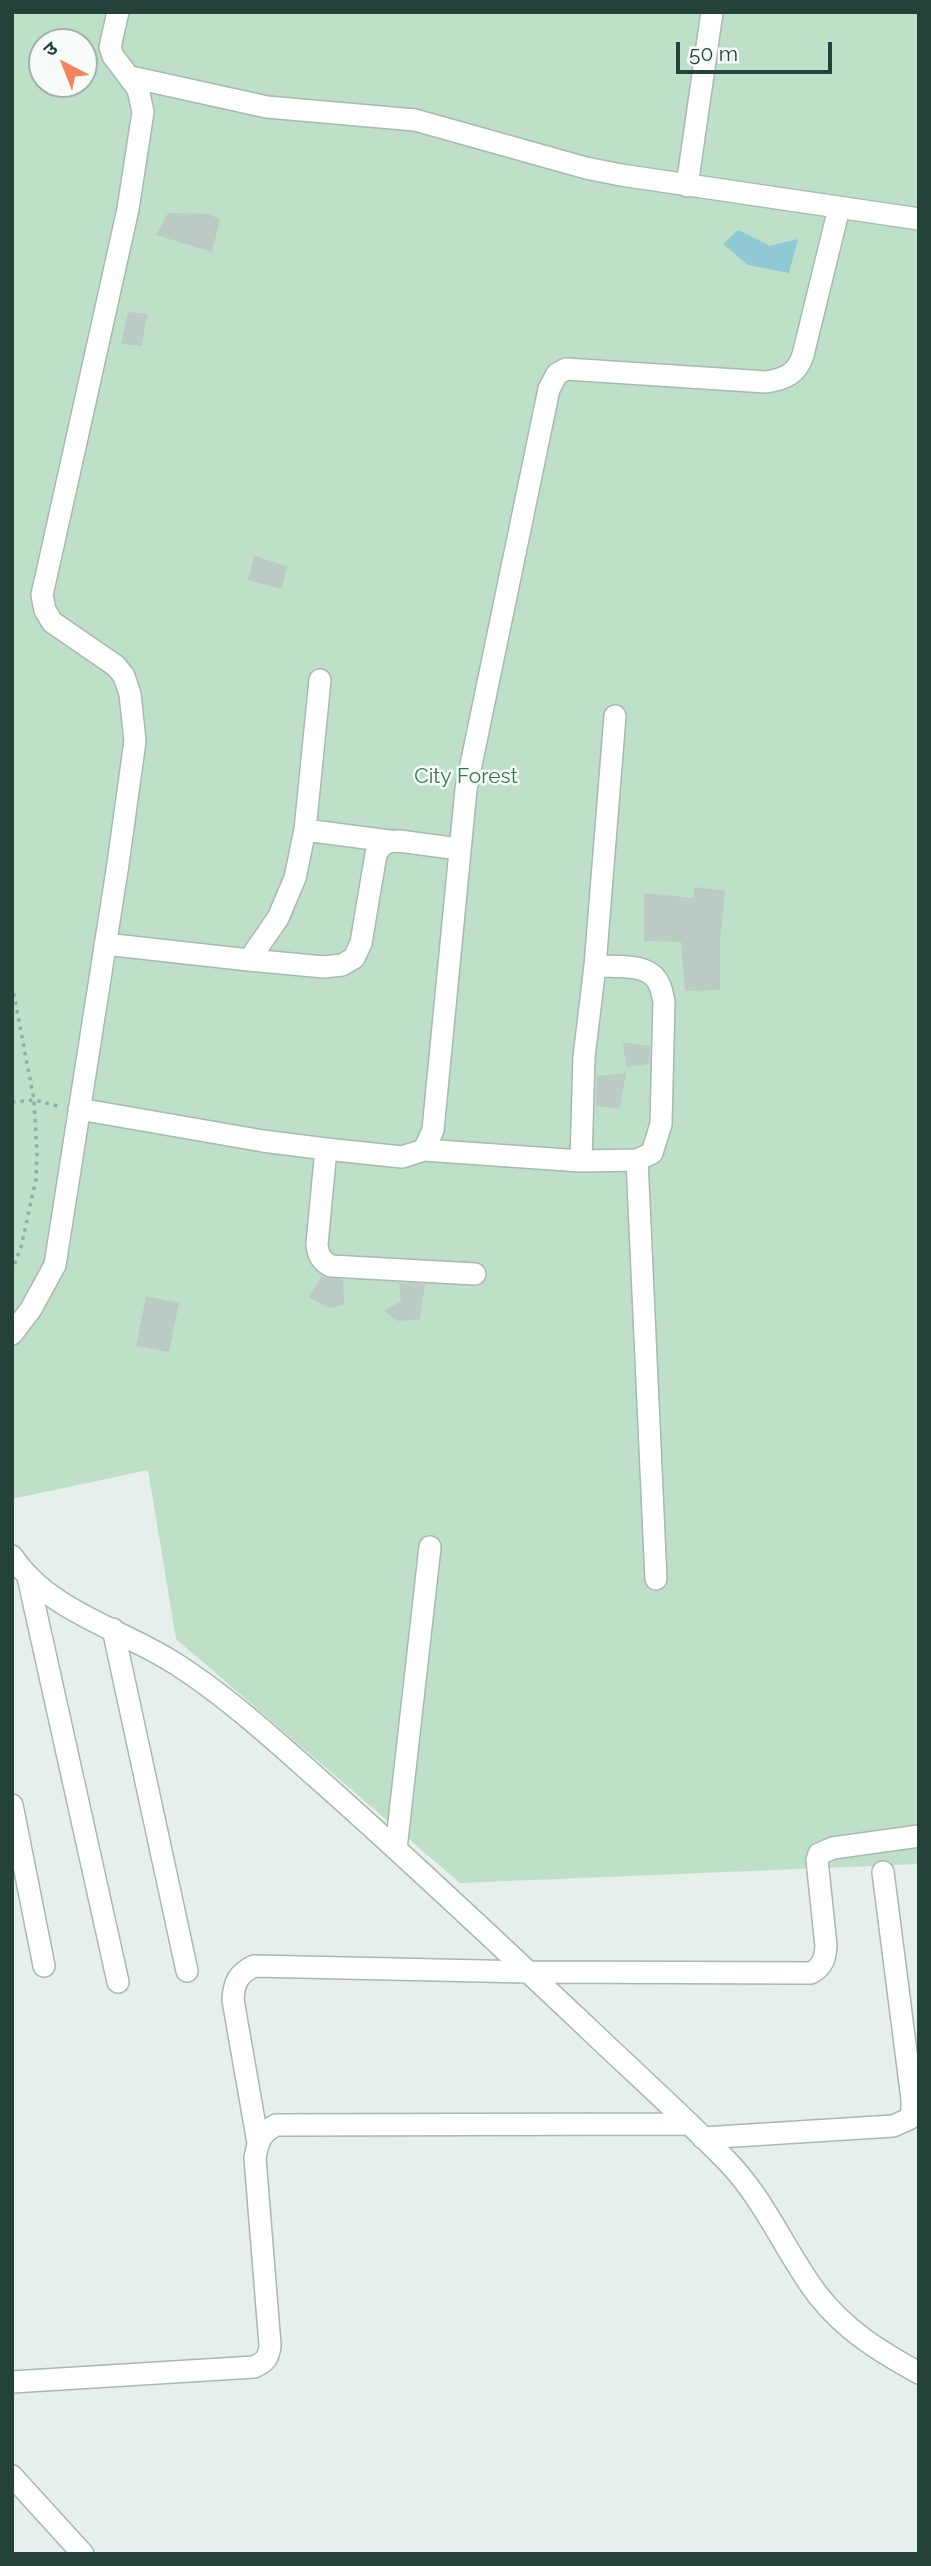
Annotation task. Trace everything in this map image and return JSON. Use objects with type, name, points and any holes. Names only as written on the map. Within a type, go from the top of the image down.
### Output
[{"type":"street","points":[[12,1334],[31,1309],[55,1265],[70,1108],[105,944],[135,741],[130,694],[124,676],[116,666],[52,622],[44,610],[42,596],[128,209],[143,112],[138,89],[131,76],[113,56],[110,47],[118,12]]},
{"type":"street","points":[[687,186],[712,12]]},
{"type":"street","points":[[131,76],[267,107],[415,120],[586,168],[687,186],[919,219]]},
{"type":"street","points":[[424,1150],[433,1130],[459,849],[475,735],[549,389],[557,374],[566,369],[766,382],[782,380],[800,366],[839,208]]},
{"type":"street","points":[[249,961],[278,918],[295,878],[304,830],[320,680]]},
{"type":"street","points":[[581,1161],[584,1056],[595,966],[615,716]]},
{"type":"street","points":[[304,830],[459,849]]},
{"type":"street","points":[[105,944],[249,961],[324,967],[342,965],[354,958],[361,943],[376,854],[382,845],[389,841]]},
{"type":"street","points":[[70,1108],[263,1141],[402,1157],[424,1150],[581,1161],[637,1160],[652,1153],[661,1124],[664,1001],[659,982],[651,974],[637,968],[595,966]]},
{"type":"street","points":[[326,1149],[317,1244],[323,1262],[331,1266],[475,1274]]},
{"type":"street","points":[[637,1160],[656,1579]]},
{"type":"street","points":[[396,1849],[430,1547]]},
{"type":"street","points":[[12,1556],[28,1577],[66,1605],[168,1659],[220,1696],[396,1849],[741,2175],[817,2294],[859,2338],[919,2373]]},
{"type":"street","points":[[28,1577],[118,1982]]},
{"type":"street","points":[[113,1629],[187,1971]]},
{"type":"street","points":[[12,1805],[44,1966]]},
{"type":"street","points":[[12,2382],[254,2367],[264,2363],[269,2356],[256,2158],[258,2143],[233,2000],[234,1984],[242,1972],[254,1966],[266,1965],[528,1972],[811,1973],[820,1968],[826,1946],[817,1860],[819,1854],[833,1849],[919,1836]]},
{"type":"street","points":[[258,2143],[264,2131],[276,2125],[696,2131],[893,2126],[909,2119],[912,2099],[883,1871]]},
{"type":"street","points":[[12,2476],[83,2554]]},
{"type":"path","points":[[12,985],[37,1124],[36,1179],[21,1247],[12,1271]]},
{"type":"path","points":[[12,1102],[34,1100],[70,1108]]},
{"type":"green space","name":"City Forest","points":[[12,12],[919,12],[919,1864],[460,1883],[176,1639],[148,1470],[12,1499]]},
{"type":"water","points":[[738,230],[770,246],[798,239],[789,273],[748,265],[723,244]]},
{"type":"building","points":[[168,213],[208,214],[220,219],[212,252],[156,235]]},
{"type":"building","points":[[128,312],[147,314],[142,346],[121,344]]},
{"type":"building","points":[[254,556],[287,566],[282,589],[248,580]]},
{"type":"building","points":[[695,887],[725,891],[720,940],[720,990],[685,991],[681,942],[644,941],[644,893],[693,898]]},
{"type":"building","points":[[623,1042],[650,1046],[649,1064],[626,1067]]},
{"type":"building","points":[[626,1073],[620,1109],[596,1106],[597,1076]]},
{"type":"building","points":[[322,1276],[343,1280],[344,1305],[328,1308],[309,1297]]},
{"type":"building","points":[[399,1283],[425,1284],[420,1319],[398,1321],[384,1311],[401,1301]]},
{"type":"building","points":[[146,1296],[179,1303],[169,1352],[136,1346]]}]
